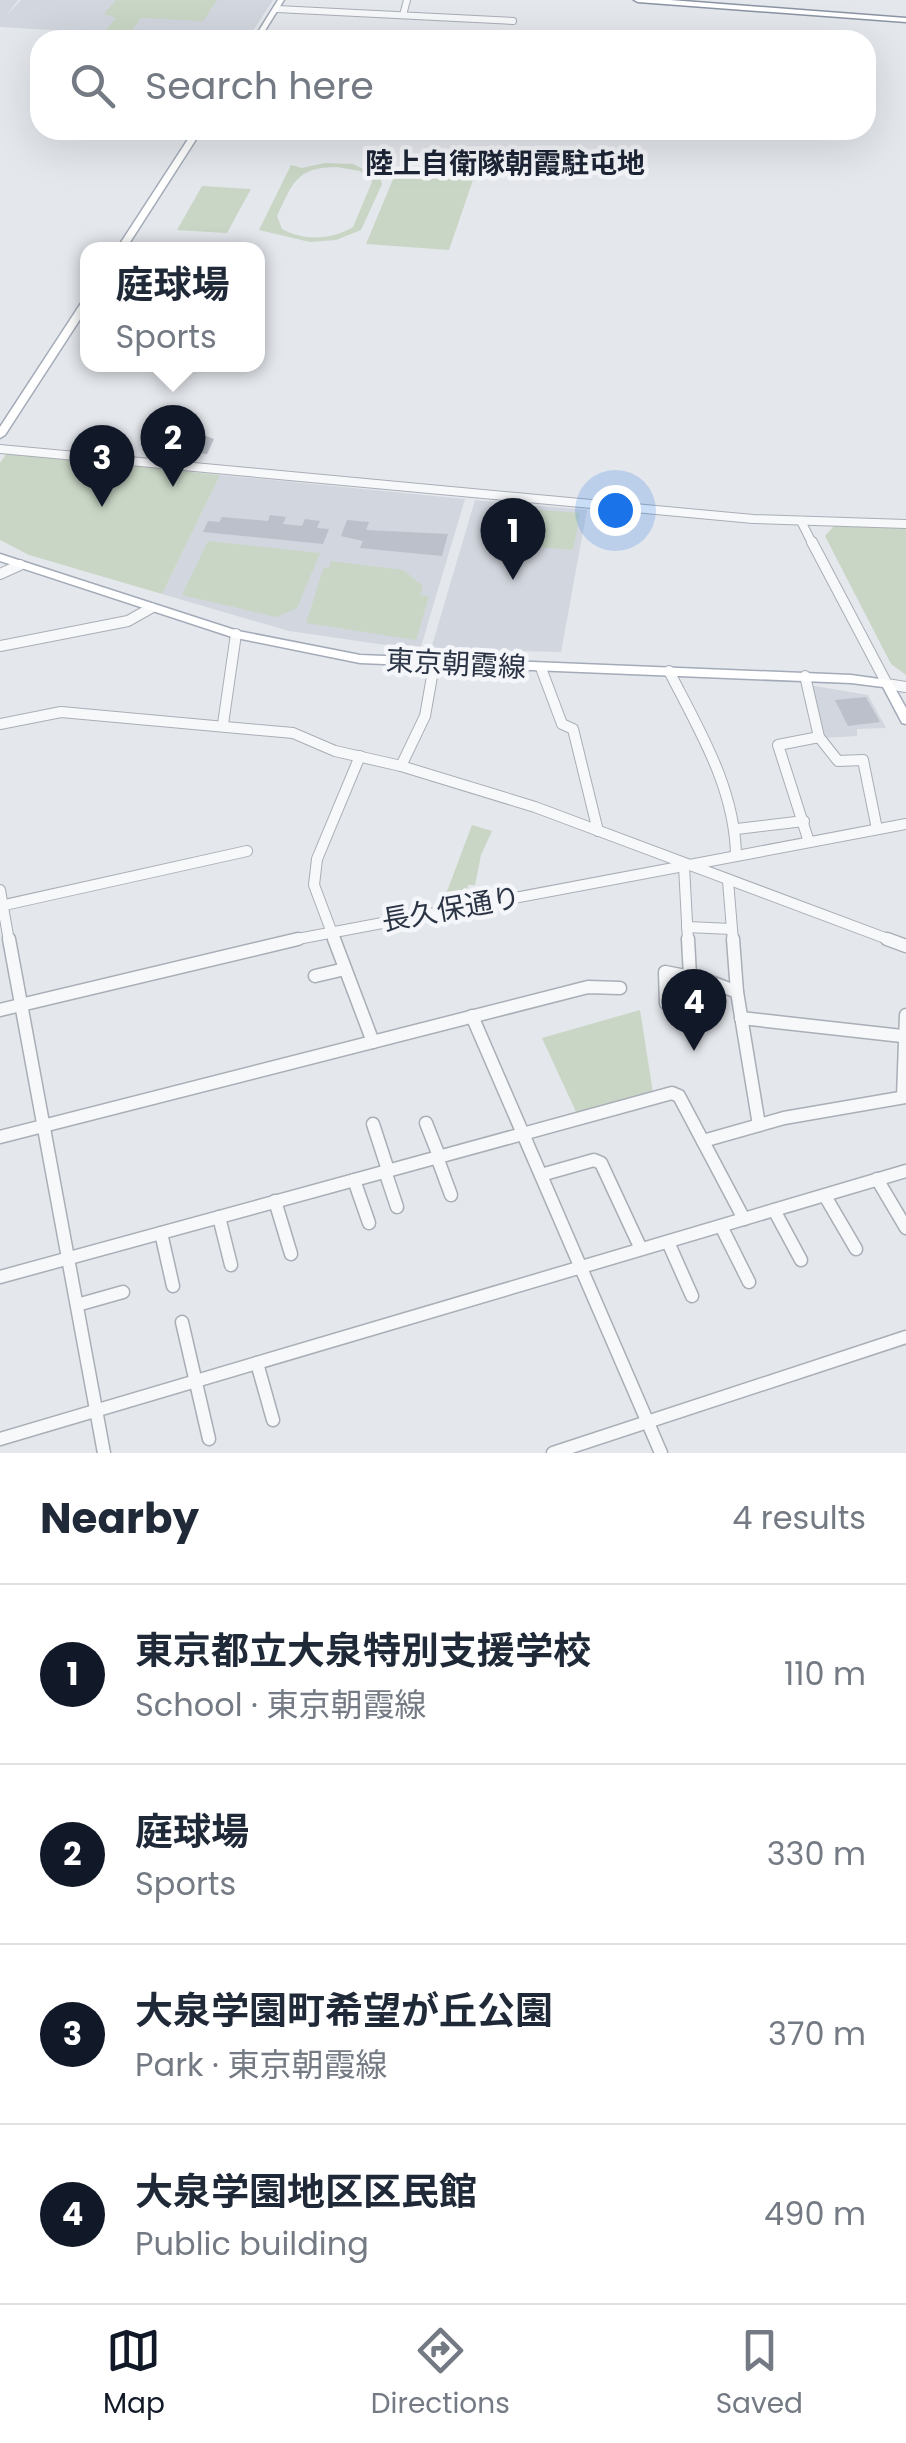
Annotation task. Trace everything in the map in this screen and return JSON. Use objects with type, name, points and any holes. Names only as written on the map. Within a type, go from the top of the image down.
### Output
[{"type":"highway","points":[[639,0],[906,19]]},
{"type":"highway","points":[[661,0],[906,19]]},
{"type":"main road","points":[[262,30],[279,4]]},
{"type":"main road","points":[[125,242],[192,140]]},
{"type":"main road","points":[[0,435],[80,312]]},
{"type":"main road","name":"東京朝霞線","points":[[0,556],[20,566],[236,634],[360,659],[434,665],[805,676],[886,684]]},
{"type":"main road","points":[[886,684],[906,720]]},
{"type":"street","points":[[404,15],[407,0]]},
{"type":"street","points":[[279,4],[514,21]]},
{"type":"street","points":[[0,449],[520,499],[800,521],[906,524]]},
{"type":"street","points":[[800,521],[886,684],[906,688]]},
{"type":"street","points":[[0,574],[20,566]]},
{"type":"street","points":[[0,646],[128,620],[152,608]]},
{"type":"street","points":[[223,724],[236,634]]},
{"type":"street","points":[[400,766],[425,716],[434,665]]},
{"type":"street","points":[[541,668],[562,724],[573,729],[598,831]]},
{"type":"street","points":[[670,671],[701,735],[737,829],[736,856]]},
{"type":"street","points":[[805,676],[819,737],[836,760],[863,760],[877,829]]},
{"type":"street","points":[[0,724],[60,712],[293,733],[335,751],[500,795],[906,946]]},
{"type":"street","points":[[808,842],[778,745],[819,737]]},
{"type":"street","points":[[360,756],[317,860],[314,886],[373,1042]]},
{"type":"street","points":[[737,829],[804,821]]},
{"type":"street","name":"長久保通り","points":[[0,1010],[330,931],[906,824]]},
{"type":"street","points":[[2,906],[247,850]]},
{"type":"street","points":[[684,866],[690,976]]},
{"type":"street","points":[[728,881],[737,992],[759,1125]]},
{"type":"street","points":[[0,890],[104,1453]]},
{"type":"street","points":[[687,926],[732,929]]},
{"type":"street","points":[[315,976],[345,969]]},
{"type":"street","points":[[666,1003],[664,972],[690,976],[737,992]]},
{"type":"street","points":[[0,1137],[588,986],[620,988]]},
{"type":"street","points":[[472,1016],[661,1453]]},
{"type":"street","points":[[704,1141],[759,1125],[904,1097],[902,1036],[906,1016]]},
{"type":"street","points":[[741,1018],[902,1036]]},
{"type":"street","points":[[0,1277],[672,1093],[679,1096],[744,1219]]},
{"type":"street","points":[[426,1123],[451,1196]]},
{"type":"street","points":[[372,1124],[398,1208]]},
{"type":"street","points":[[541,1176],[594,1160],[600,1162],[642,1250]]},
{"type":"street","points":[[0,1439],[906,1170]]},
{"type":"street","points":[[877,1179],[906,1228]]},
{"type":"street","points":[[354,1180],[369,1223]]},
{"type":"street","points":[[825,1196],[856,1249]]},
{"type":"street","points":[[275,1201],[291,1254]]},
{"type":"street","points":[[774,1210],[801,1260]]},
{"type":"street","points":[[219,1217],[231,1265]]},
{"type":"street","points":[[721,1226],[749,1282]]},
{"type":"street","points":[[161,1233],[173,1286]]},
{"type":"street","points":[[668,1242],[692,1296]]},
{"type":"street","points":[[77,1305],[124,1292]]},
{"type":"street","points":[[182,1322],[209,1439]]},
{"type":"street","points":[[553,1453],[906,1337]]},
{"type":"street","points":[[257,1363],[272,1420]]},
{"type":"shaded area","points":[[0,0],[18,0],[6,16],[21,0],[273,0],[254,30],[0,27]]},
{"type":"shaded area","points":[[220,475],[465,499],[420,650],[289,631],[162,594]]},
{"type":"shaded area","points":[[475,500],[587,510],[561,652],[431,649]]},
{"type":"shaded area","points":[[809,685],[868,695],[886,728],[857,729],[857,736],[824,738]]},
{"type":"green space","points":[[116,0],[217,0],[203,21],[141,18],[132,30],[106,30],[116,18],[104,14]]},
{"type":"green space","points":[[325,163],[353,164],[380,177],[382,184],[361,230],[336,240],[310,242],[259,230],[291,165],[302,168]],"holes":[[[337,167],[360,171],[372,182],[353,227],[318,237],[299,236],[282,229],[277,216],[292,186],[304,174]]]},
{"type":"green space","points":[[396,172],[474,177],[449,250],[366,244]]},
{"type":"green space","points":[[202,186],[251,189],[227,233],[177,230]]},
{"type":"green space","points":[[7,453],[220,475],[162,594],[29,555],[0,540],[0,463]]},
{"type":"green space","points":[[528,509],[580,513],[573,550],[526,546],[520,540]]},
{"type":"green space","points":[[834,526],[906,528],[906,675],[891,664],[825,536]]},
{"type":"green space","points":[[208,541],[320,553],[297,608],[276,617],[182,595]]},
{"type":"green space","points":[[331,561],[403,570],[423,586],[420,595],[429,596],[416,640],[306,623],[324,567],[329,568]]},
{"type":"green space","points":[[472,825],[492,831],[481,855],[475,885],[468,885],[467,898],[443,902]]},
{"type":"green space","points":[[640,1010],[653,1093],[577,1114],[542,1038]]},
{"type":"building","points":[[148,432],[214,439],[207,454],[153,449],[154,446],[140,445]]},
{"type":"building","points":[[270,515],[286,517],[283,524],[302,526],[305,519],[320,521],[317,528],[329,529],[323,544],[203,532],[208,521],[219,522],[222,517],[268,521]]},
{"type":"building","points":[[347,520],[369,522],[366,530],[448,534],[442,556],[360,548],[363,541],[341,536]]},
{"type":"building","points":[[866,697],[880,722],[848,726],[835,700]]},
{"type":"place","name":"庭球場","points":[[173,487]]},
{"type":"place","name":"大泉学園町希望が丘公園","points":[[102,507]]},
{"type":"place","name":"東京都立大泉特別支援学校","points":[[513,580]]},
{"type":"place","name":"大泉学園地区区民館","points":[[694,1051]]},
{"type":"district","name":"陸上自衛隊朝霞駐屯地","points":[[505,163]]}]
